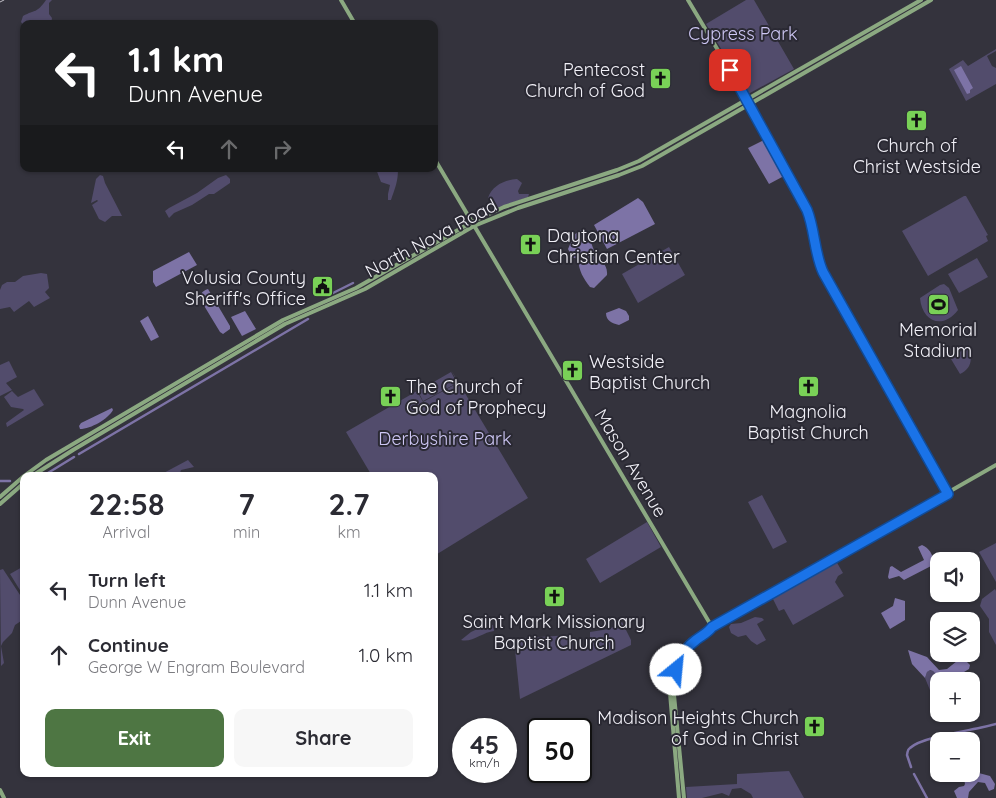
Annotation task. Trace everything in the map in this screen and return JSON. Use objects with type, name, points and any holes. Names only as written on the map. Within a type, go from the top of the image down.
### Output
[{"type":"main road","points":[[341,0],[353,20]]},
{"type":"main road","points":[[688,0],[748,101],[811,220],[817,257],[823,272],[948,494]]},
{"type":"main road","name":"North Nova Road","points":[[38,472],[285,324],[359,292],[419,258],[473,224],[619,175],[921,0]]},
{"type":"main road","name":"North Nova Road","points":[[30,472],[70,446],[286,318],[356,288],[424,249],[504,208],[627,170],[633,164],[931,0]]},
{"type":"main road","name":"Mason Avenue","points":[[438,165],[712,627]]},
{"type":"main road","points":[[419,258],[424,249]]},
{"type":"main road","points":[[124,420],[126,413]]},
{"type":"main road","points":[[116,424],[119,417]]},
{"type":"main road","points":[[680,798],[670,685],[671,673],[682,648],[707,628],[712,627],[996,466]]},
{"type":"main road","name":"North Nova Road","points":[[0,497],[20,480]]},
{"type":"main road","points":[[0,504],[20,486]]},
{"type":"main road","points":[[678,658],[674,682],[684,798]]},
{"type":"main road","points":[[0,790],[4,798]]},
{"type":"green space","points":[[46,0],[52,0],[49,3],[49,14],[52,20],[22,20],[23,16],[38,9]]},
{"type":"green space","name":"Cypress Park","points":[[746,0],[754,0],[794,69],[750,93],[748,93],[706,24]]},
{"type":"green space","points":[[996,49],[996,51],[987,56],[992,66],[996,68],[996,84],[966,101],[949,69],[963,60],[968,66]]},
{"type":"green space","points":[[377,172],[398,172],[391,200],[388,200],[390,185],[381,182]]},
{"type":"green space","points":[[100,175],[103,176],[122,216],[112,216],[105,222],[99,219],[92,205],[98,201],[91,203],[96,179]]},
{"type":"green space","points":[[226,175],[230,179],[230,183],[214,194],[209,194],[192,205],[174,213],[169,218],[165,211]]},
{"type":"green space","points":[[517,179],[522,183],[518,191],[519,194],[529,194],[528,197],[498,208],[488,198],[492,190],[499,184]]},
{"type":"green space","points":[[966,196],[988,235],[986,236],[988,241],[928,276],[902,231]]},
{"type":"green space","points":[[669,247],[685,275],[638,303],[622,274]]},
{"type":"green space","points":[[977,258],[988,277],[959,293],[948,274]]},
{"type":"green space","points":[[47,274],[49,288],[45,292],[50,298],[34,307],[29,301],[14,312],[10,307],[0,309],[0,290],[2,285],[7,282],[15,282],[23,276]]},
{"type":"green space","name":"Memorial Stadium","points":[[944,284],[949,288],[958,310],[946,320],[934,321],[925,313],[920,298]]},
{"type":"green space","points":[[967,348],[971,359],[970,363],[967,369],[960,374],[948,357]]},
{"type":"green space","points":[[9,361],[17,377],[6,383],[12,390],[0,396],[0,365]]},
{"type":"green space","name":"Derbyshire Park","points":[[451,370],[528,498],[438,554],[438,472],[370,472],[346,432],[417,391],[423,402],[458,383]]},
{"type":"green space","points":[[451,372],[457,383],[423,401],[418,391]]},
{"type":"green space","points":[[34,389],[44,405],[7,427],[6,423],[24,410],[11,407],[4,397],[12,391],[18,397]]},
{"type":"green space","points":[[188,460],[194,467],[181,470],[180,472],[166,472]]},
{"type":"green space","points":[[762,495],[787,542],[773,549],[748,502]]},
{"type":"green space","points":[[647,522],[661,547],[600,583],[586,559]]},
{"type":"green space","points":[[996,543],[996,582],[980,552]]},
{"type":"green space","points":[[836,561],[843,573],[838,576],[835,582],[844,596],[793,625],[784,609],[779,611],[772,597]]},
{"type":"green space","points":[[20,568],[20,590],[10,574]]},
{"type":"green space","points":[[3,569],[20,595],[20,622],[15,625],[12,633],[1,646],[4,663],[1,666],[0,570]]},
{"type":"green space","points":[[995,589],[996,645],[989,632],[989,619],[980,606],[982,599]]},
{"type":"green space","points":[[755,617],[764,620],[757,624],[766,640],[757,645],[746,635],[738,637],[731,633],[729,627],[731,624],[741,623]]},
{"type":"green space","points":[[622,622],[631,640],[631,645],[520,699],[514,640],[572,635],[573,650],[578,650],[590,642],[590,632],[609,629]]},
{"type":"green space","points":[[488,624],[493,625],[494,631],[473,639],[461,640],[471,632]]},
{"type":"green space","points":[[929,670],[934,672],[930,672],[930,690],[925,678]]},
{"type":"green space","points":[[789,771],[804,798],[753,798],[751,794],[741,788],[732,789],[729,796],[722,793],[702,798],[687,798],[686,787],[737,784],[737,774]]},
{"type":"shaded area","points":[[961,66],[973,88],[967,94],[954,70]]},
{"type":"shaded area","points":[[766,139],[784,176],[769,184],[748,148]]},
{"type":"shaded area","points":[[638,198],[643,202],[655,224],[607,249],[594,225]]},
{"type":"shaded area","points":[[583,230],[588,235],[594,251],[605,265],[607,271],[607,275],[594,288],[590,287],[585,281],[580,271],[578,259],[572,257],[568,249],[574,235]]},
{"type":"shaded area","points":[[189,252],[197,265],[156,287],[153,282],[153,271]]},
{"type":"shaded area","points":[[208,289],[230,326],[230,329],[223,334],[200,299],[202,293]]},
{"type":"shaded area","points":[[619,308],[626,311],[629,320],[619,325],[608,320],[606,313]]},
{"type":"shaded area","points":[[245,311],[256,329],[242,336],[231,317]]},
{"type":"shaded area","points":[[148,316],[159,337],[151,341],[140,321]]},
{"type":"shaded area","points":[[112,408],[111,413],[103,420],[80,429],[81,423]]},
{"type":"shaded area","points":[[922,545],[930,552],[930,567],[904,580],[899,576],[889,579],[890,567],[892,566],[901,572],[924,560],[918,547]]},
{"type":"shaded area","points":[[895,598],[905,601],[905,620],[890,629],[881,613],[893,606]]},
{"type":"shaded area","points":[[908,650],[927,657],[939,670],[947,669],[956,662],[967,662],[970,665],[969,669],[964,672],[934,672],[930,670],[925,678],[912,664]]},
{"type":"shaded area","points":[[980,773],[990,776],[995,784],[994,789],[989,791],[985,783],[978,782],[980,782]]},
{"type":"shaded area","points":[[965,782],[978,782],[969,792],[968,798],[957,798],[954,791],[965,784]]},
{"type":"waterway","points":[[333,293],[353,283]]},
{"type":"waterway","points":[[79,454],[308,319]]},
{"type":"waterway","points":[[50,472],[74,457]]},
{"type":"waterway","points":[[0,481],[10,481]]},
{"type":"waterway","points":[[911,767],[907,755],[909,749],[916,744],[937,737],[996,724]]},
{"type":"waterway","points":[[914,774],[927,798]]},
{"type":"railway","points":[[0,2],[4,0]]},
{"type":"place","name":"Pentecost Church of God","points":[[661,79]]},
{"type":"place","name":"Church of Christ Westside","points":[[917,120]]},
{"type":"place","name":"Daytona Christian Center","points":[[531,245]]},
{"type":"place","name":"Volusia County Sheriff's Office","points":[[322,287]]},
{"type":"place","name":"Memorial Stadium","points":[[938,304]]},
{"type":"place","name":"Westside Baptist Church","points":[[573,371]]},
{"type":"place","name":"Magnolia Baptist Church","points":[[808,386]]},
{"type":"place","name":"The Church of God of Prophecy","points":[[390,396]]},
{"type":"place","name":"Saint Mark Missionary Baptist Church","points":[[554,596]]},
{"type":"place","name":"Madison Heights Church of God in Christ","points":[[815,727]]},
{"type":"route","points":[[676,670],[680,658],[690,644],[712,627],[948,494],[823,272],[817,257],[811,220],[807,210],[730,70]]}]
